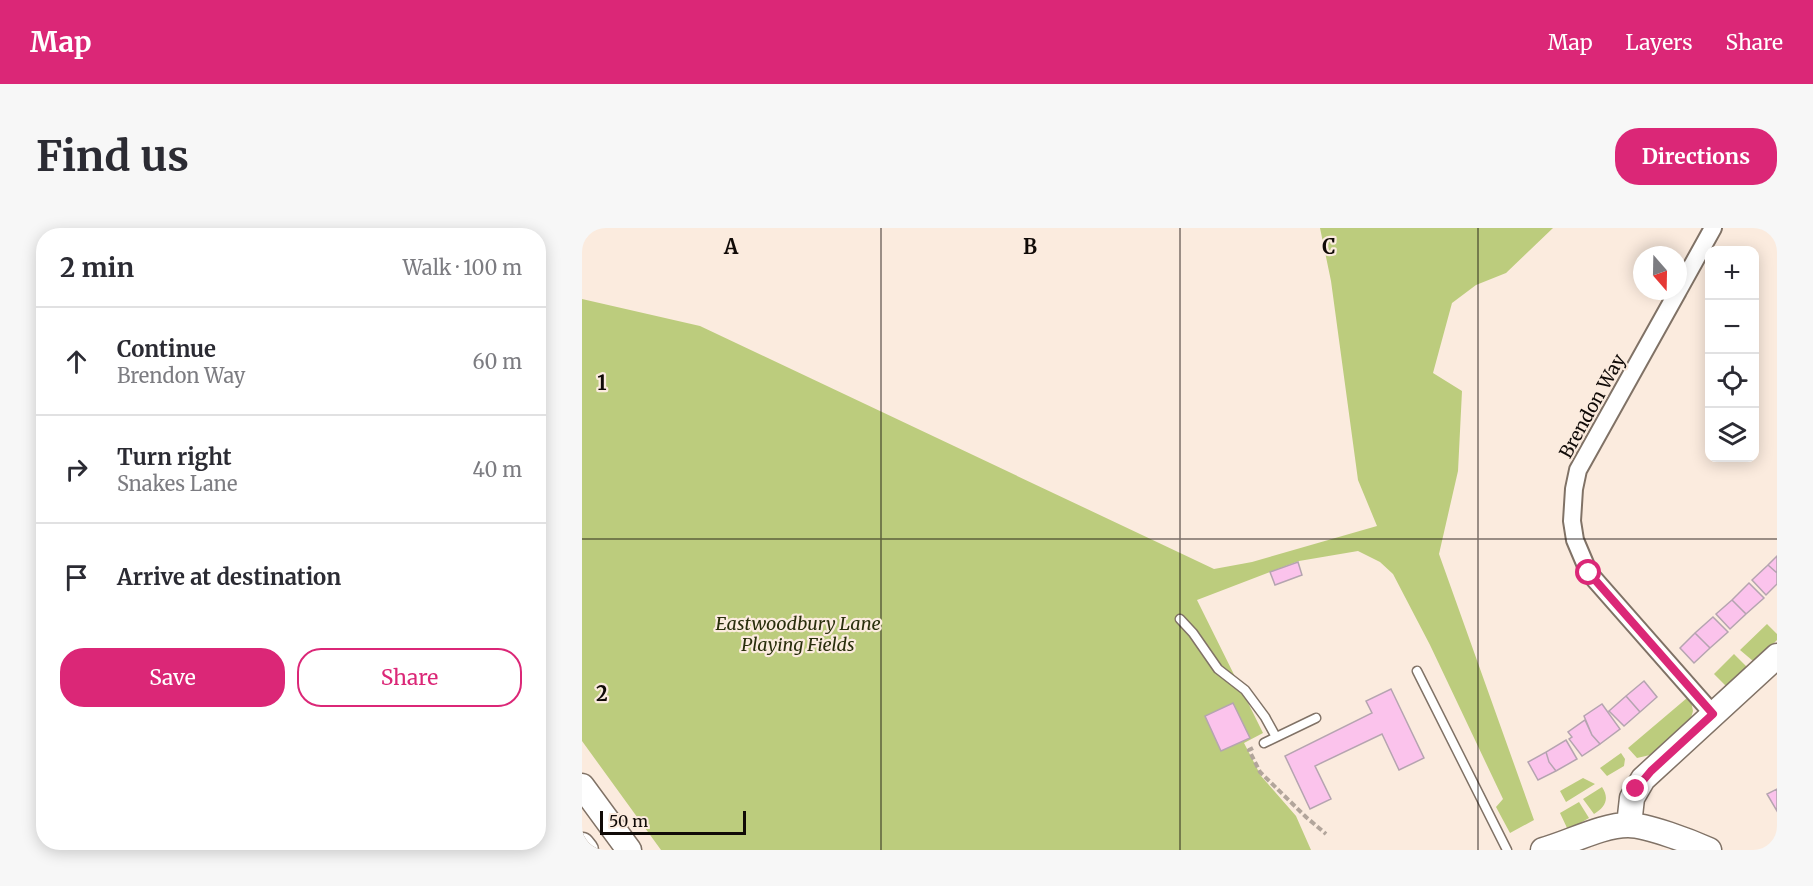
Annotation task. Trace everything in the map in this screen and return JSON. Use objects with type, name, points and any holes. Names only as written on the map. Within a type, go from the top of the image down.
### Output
[{"type":"street","name":"Brendon Way","points":[[1687,275],[1713,228]]},
{"type":"street","name":"Brendon Way","points":[[1673,300],[1578,470],[1572,521],[1575,540],[1589,573],[1713,714]]},
{"type":"street","points":[[1629,825],[1630,806],[1636,789],[1651,771],[1777,656]]},
{"type":"street","points":[[582,786],[629,850]]},
{"type":"street","points":[[1543,850],[1609,828],[1629,825],[1709,850]]},
{"type":"street","points":[[582,845],[586,850]]},
{"type":"lane","points":[[1180,619],[1193,633],[1218,669],[1245,690],[1265,717],[1276,737]]},
{"type":"lane","points":[[1417,671],[1507,850]]},
{"type":"lane","points":[[1264,743],[1316,718]]},
{"type":"path","points":[[1264,743],[1249,750],[1260,771],[1305,817],[1326,834]]},
{"type":"green space","name":"Eastwoodbury Lane Playing Fields","points":[[1320,228],[1553,228],[1506,273],[1476,285],[1452,303],[1433,373],[1462,391],[1458,471],[1439,554],[1534,820],[1510,833],[1496,807],[1503,799],[1430,645],[1393,574],[1380,562],[1358,551],[1299,561],[1197,600],[1263,733],[1244,743],[1261,776],[1296,816],[1311,850],[661,850],[582,741],[582,299],[700,326],[1214,569],[1252,562],[1377,526],[1358,480],[1331,281]]},
{"type":"green space","points":[[1767,624],[1777,634],[1777,640],[1756,661],[1753,661],[1740,650]]},
{"type":"green space","points":[[1734,654],[1747,667],[1728,688],[1714,674]]},
{"type":"green space","points":[[1687,698],[1691,701],[1693,711],[1690,721],[1650,755],[1637,758],[1628,748]]},
{"type":"green space","points":[[1621,753],[1625,759],[1624,766],[1607,776],[1600,768]]},
{"type":"green space","points":[[1583,778],[1595,784],[1566,802],[1560,791]]},
{"type":"green space","points":[[1602,787],[1606,799],[1601,809],[1594,814],[1583,799]]},
{"type":"green space","points":[[1579,802],[1589,818],[1568,830],[1560,813]]},
{"type":"building","points":[[1777,556],[1777,573],[1768,565]]},
{"type":"building","points":[[1298,562],[1302,575],[1275,585],[1270,572]]},
{"type":"building","points":[[1768,565],[1777,573],[1777,584],[1766,595],[1752,580]]},
{"type":"building","points":[[1749,583],[1764,598],[1746,614],[1732,600]]},
{"type":"building","points":[[1732,600],[1746,614],[1730,629],[1716,614]]},
{"type":"building","points":[[1713,617],[1728,632],[1710,648],[1695,633]]},
{"type":"building","points":[[1695,633],[1710,648],[1694,663],[1680,648]]},
{"type":"building","points":[[1644,681],[1657,697],[1640,712],[1626,696]]},
{"type":"building","points":[[1391,689],[1424,758],[1399,770],[1382,734],[1315,766],[1331,799],[1310,809],[1285,756],[1372,713],[1366,701]]},
{"type":"building","points":[[1626,696],[1640,712],[1624,726],[1609,711]]},
{"type":"building","points":[[1233,703],[1250,738],[1221,751],[1205,716]]},
{"type":"building","points":[[1602,704],[1620,729],[1600,744],[1592,735],[1584,716]]},
{"type":"building","points":[[1585,720],[1592,735],[1600,744],[1582,756],[1569,739],[1572,737],[1568,732]]},
{"type":"building","points":[[1566,740],[1577,759],[1556,771],[1549,762],[1546,752]]},
{"type":"building","points":[[1546,752],[1549,762],[1556,771],[1538,780],[1528,762]]},
{"type":"building","points":[[1777,789],[1777,811],[1767,794]]},
{"type":"route","points":[[1589,573],[1713,714],[1651,771],[1636,789]]}]
